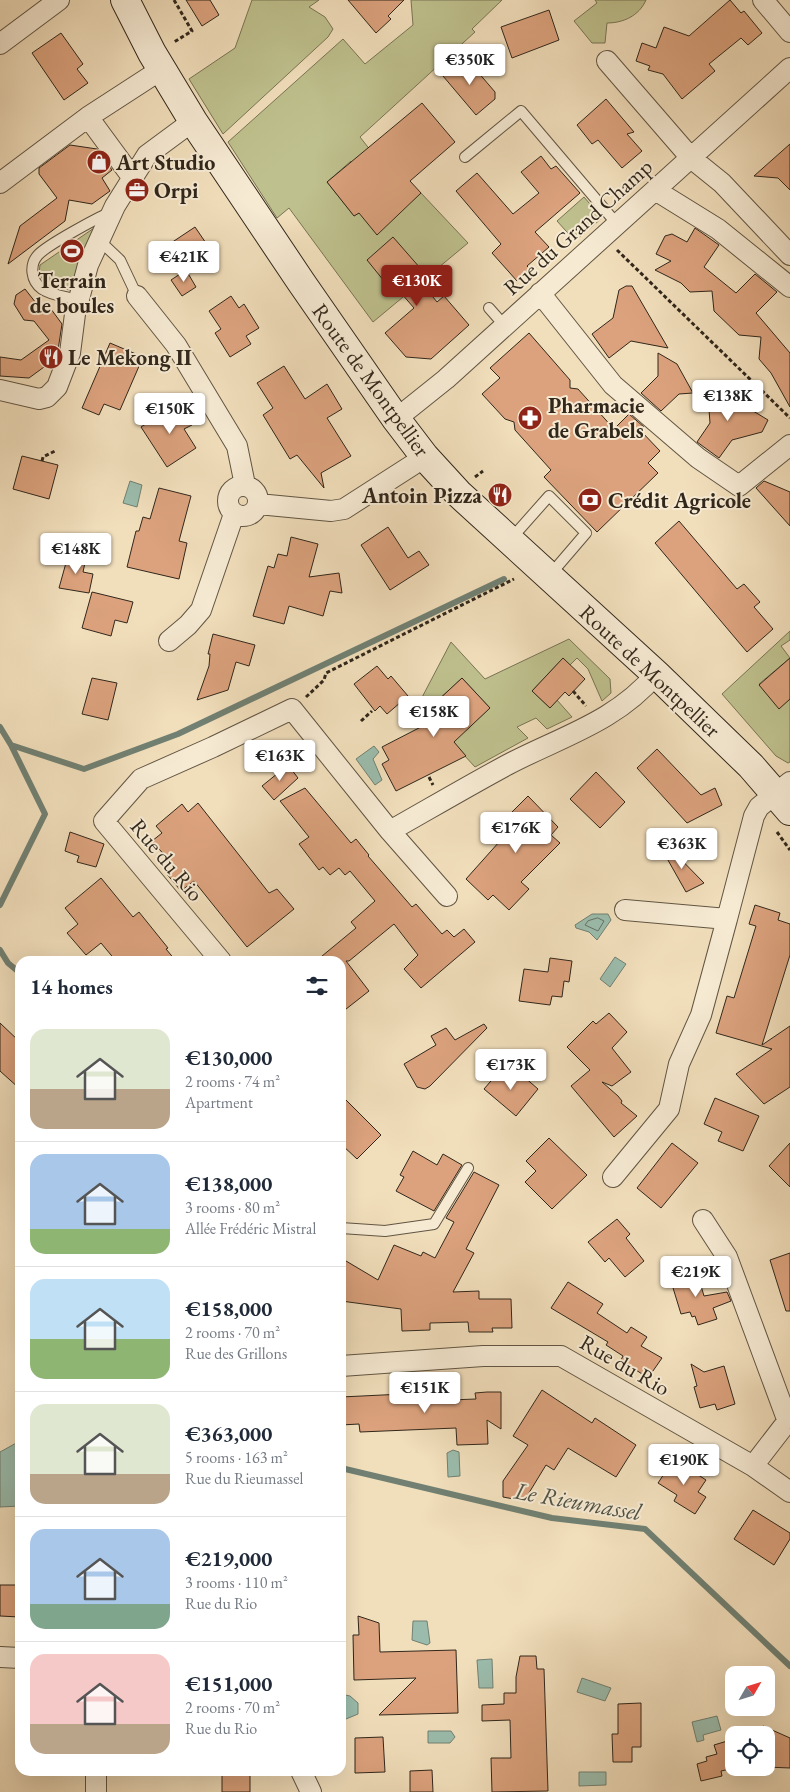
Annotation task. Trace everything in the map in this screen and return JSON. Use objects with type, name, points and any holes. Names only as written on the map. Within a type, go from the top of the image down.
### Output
[{"type":"street","points":[[0,44],[59,0]]},
{"type":"street","name":"Route de Montpellier","points":[[125,0],[162,69],[193,121],[301,282],[396,419],[425,457],[458,493],[656,674],[751,766],[785,796]]},
{"type":"street","points":[[763,0],[790,32]]},
{"type":"street","points":[[606,61],[691,158],[722,183],[790,255]]},
{"type":"street","name":"Rue du Grand Champ","points":[[396,419],[446,379],[790,68]]},
{"type":"street","points":[[0,183],[88,117],[162,69]]},
{"type":"street","points":[[88,117],[132,177]]},
{"type":"street","points":[[0,390],[38,399],[47,397],[57,387],[70,353],[78,300],[88,265],[112,212],[147,155],[193,121]]},
{"type":"street","points":[[655,190],[718,229],[790,286]]},
{"type":"street","points":[[540,293],[613,386],[698,458],[739,486],[790,445]]},
{"type":"street","points":[[137,296],[176,345],[234,440],[241,454],[245,486]]},
{"type":"street","points":[[258,504],[331,511],[344,509],[425,457]]},
{"type":"street","points":[[169,641],[188,626],[201,610],[234,514],[227,502],[228,495],[232,490],[245,486],[254,490],[258,504],[256,510],[246,516],[234,514]]},
{"type":"street","points":[[390,831],[507,765],[589,728],[623,707],[642,691],[656,674]]},
{"type":"street","points":[[292,709],[390,831],[447,896]]},
{"type":"street","name":"Rue du Rio","points":[[217,956],[104,821],[141,778],[213,747],[292,709]]},
{"type":"street","points":[[613,1176],[669,1109],[679,1064],[702,1015],[754,816],[759,807],[785,796]]},
{"type":"street","points":[[625,910],[726,919]]},
{"type":"street","points":[[703,1220],[727,1257],[789,1419],[752,1466]]},
{"type":"street","name":"Rue du Rio","points":[[346,1366],[483,1356],[561,1356],[752,1466],[790,1492]]},
{"type":"street","points":[[0,1658],[15,1658]]},
{"type":"street","points":[[96,1776],[96,1792]]},
{"type":"street","points":[[303,1776],[310,1792]]},
{"type":"lane","points":[[465,157],[520,111],[617,224]]},
{"type":"lane","points":[[78,300],[42,290],[34,280],[32,269],[38,255],[95,219],[112,212]]},
{"type":"lane","points":[[99,240],[120,260],[137,296]]},
{"type":"lane","points":[[488,308],[504,325]]},
{"type":"lane","points":[[510,540],[549,496],[586,534],[549,576]]},
{"type":"lane","points":[[346,1228],[385,1231],[434,1224],[468,1168]]},
{"type":"path","points":[[174,0],[192,31],[176,40]]},
{"type":"path","points":[[612,244],[790,418]]},
{"type":"path","points":[[42,461],[43,457],[55,451]]},
{"type":"path","points":[[292,709],[324,680],[326,673],[514,579]]},
{"type":"path","points":[[573,691],[589,710]]},
{"type":"path","points":[[361,722],[372,711]]},
{"type":"green space","points":[[252,0],[319,0],[309,7],[325,17],[333,29],[328,37],[223,134],[189,79],[235,48]]},
{"type":"green space","points":[[411,0],[502,0],[472,29],[475,32],[360,137],[411,202],[421,193],[468,243],[373,322],[289,208],[277,218],[228,142],[343,39],[365,64],[413,25]],"holes":[[[351,161],[398,215],[359,213],[354,216],[327,182]]]},
{"type":"green space","points":[[595,0],[646,0],[643,6],[630,18],[619,22],[607,23],[605,43],[592,43],[574,21],[597,3]]},
{"type":"green space","points":[[584,197],[602,218],[575,241],[557,221]]},
{"type":"green space","name":"Terrain de boules","points":[[97,226],[70,290],[46,285],[39,273],[40,265]]},
{"type":"green space","points":[[790,631],[790,640],[781,646],[790,658],[759,684],[779,708],[790,699],[790,762],[788,763],[776,756],[722,694]]},
{"type":"green space","points":[[569,639],[610,679],[611,693],[602,701],[588,669],[577,658],[570,665],[563,658],[532,691],[550,708],[557,700],[572,717],[547,729],[536,718],[517,727],[528,738],[475,767],[418,705],[451,642],[485,679]],"holes":[[[462,678],[490,708],[464,732],[435,703]]]},
{"type":"water","points":[[130,481],[142,485],[137,507],[123,503]]},
{"type":"water","points":[[374,746],[379,752],[373,759],[382,780],[375,785],[356,759]]},
{"type":"water","points":[[592,914],[608,914],[611,920],[597,940],[589,932],[576,928],[575,925]]},
{"type":"water","points":[[615,957],[626,964],[610,987],[600,979]]},
{"type":"water","points":[[15,1444],[15,1506],[0,1507],[0,1452]]},
{"type":"water","points":[[453,1450],[459,1452],[460,1476],[448,1477],[447,1453]]},
{"type":"water","points":[[413,1621],[427,1621],[430,1643],[427,1645],[412,1640]]},
{"type":"water","points":[[492,1659],[493,1688],[479,1688],[477,1660]]},
{"type":"water","points":[[582,1678],[611,1688],[605,1701],[577,1692]]},
{"type":"water","points":[[346,1695],[358,1703],[358,1714],[346,1719]]},
{"type":"water","points":[[717,1716],[721,1730],[703,1735],[704,1740],[697,1742],[692,1722]]},
{"type":"water","points":[[428,1731],[451,1731],[455,1737],[450,1743],[428,1743]]},
{"type":"water","points":[[579,1772],[606,1772],[606,1785],[579,1786]]},
{"type":"building","points":[[186,0],[210,0],[219,15],[202,26]]},
{"type":"building","points":[[348,0],[404,0],[388,16],[391,19],[376,33]]},
{"type":"building","points":[[730,0],[741,13],[744,11],[762,33],[748,45],[741,38],[709,64],[715,71],[682,99],[663,74],[648,70],[650,66],[636,61],[642,43],[656,48],[664,27],[689,36]]},
{"type":"building","points":[[549,10],[559,40],[512,58],[501,27]]},
{"type":"building","points":[[61,33],[83,64],[77,69],[88,83],[64,100],[32,53]]},
{"type":"building","points":[[465,57],[495,92],[495,99],[476,115],[443,76]]},
{"type":"building","points":[[606,99],[634,132],[627,134],[642,151],[622,168],[598,140],[592,144],[577,125]]},
{"type":"building","points":[[422,103],[455,142],[410,181],[421,193],[377,235],[359,213],[354,216],[327,182]]},
{"type":"building","points":[[790,144],[790,190],[778,178],[754,176]]},
{"type":"building","points":[[70,145],[97,149],[112,170],[102,178],[110,191],[92,204],[69,200],[65,221],[8,264],[20,226],[57,198],[39,174],[39,168]]},
{"type":"building","points":[[541,156],[551,169],[556,166],[580,193],[535,232],[549,247],[527,266],[530,269],[517,281],[492,253],[501,244],[456,191],[477,173],[513,214],[539,193],[521,172]]},
{"type":"building","points":[[195,227],[210,249],[179,268],[165,247]]},
{"type":"building","points":[[695,228],[719,245],[704,267],[736,293],[755,274],[777,292],[756,313],[790,353],[790,407],[771,373],[759,359],[761,337],[739,335],[714,311],[712,291],[690,292],[681,283],[655,270],[671,261],[656,254],[665,236],[672,234],[687,242]]},
{"type":"building","points":[[393,237],[421,269],[415,275],[437,302],[444,296],[469,325],[431,359],[406,357],[385,333],[414,308],[388,278],[384,281],[367,260]]},
{"type":"building","points":[[186,270],[196,287],[182,296],[171,280]]},
{"type":"building","points":[[626,286],[632,286],[668,348],[631,341],[609,358],[592,334],[613,318],[619,290]]},
{"type":"building","points":[[25,289],[36,303],[48,305],[62,324],[58,350],[55,359],[29,378],[0,376],[0,357],[21,360],[49,340],[34,321],[24,320],[14,304],[16,295]]},
{"type":"building","points":[[231,296],[239,308],[244,304],[259,328],[246,336],[251,344],[230,357],[215,333],[221,329],[209,311]]},
{"type":"building","points":[[529,333],[570,380],[570,388],[578,389],[614,429],[629,414],[644,427],[640,430],[660,451],[648,463],[658,473],[597,532],[544,477],[551,470],[515,430],[514,422],[505,419],[482,394],[500,378],[490,368]]},
{"type":"building","points":[[110,343],[143,357],[120,410],[104,404],[99,415],[82,408]]},
{"type":"building","points":[[658,353],[677,364],[693,393],[679,394],[661,411],[641,393],[658,376]]},
{"type":"building","points":[[284,366],[305,399],[327,384],[342,409],[327,418],[351,456],[321,473],[324,488],[297,455],[290,459],[263,415],[273,408],[257,383]]},
{"type":"building","points":[[707,383],[768,420],[762,432],[732,440],[719,458],[697,442],[710,423]]},
{"type":"building","points":[[179,403],[192,425],[184,429],[196,448],[167,467],[141,427]]},
{"type":"building","points":[[22,456],[58,465],[49,499],[13,489]]},
{"type":"building","points":[[764,481],[790,492],[790,526],[756,488]]},
{"type":"building","points":[[159,488],[191,496],[179,541],[187,543],[179,579],[127,567],[136,531],[139,531],[143,517],[150,519]]},
{"type":"building","points":[[679,521],[737,589],[744,584],[760,602],[754,607],[773,629],[747,652],[655,543]]},
{"type":"building","points":[[388,527],[408,558],[419,551],[429,565],[390,590],[361,545]]},
{"type":"building","points":[[291,537],[318,544],[309,577],[339,573],[342,593],[330,591],[323,616],[289,606],[284,624],[253,616],[268,566],[274,568],[278,554],[287,556]]},
{"type":"building","points":[[69,552],[86,558],[83,572],[93,574],[89,593],[59,588]]},
{"type":"building","points":[[92,592],[133,602],[127,623],[115,620],[111,636],[82,628]]},
{"type":"building","points":[[213,634],[255,645],[249,666],[236,662],[228,690],[197,700],[209,666],[210,654],[208,654]]},
{"type":"building","points":[[563,658],[585,679],[569,696],[565,692],[550,708],[532,691]]},
{"type":"building","points":[[790,658],[790,699],[779,709],[759,685]]},
{"type":"building","points":[[377,666],[388,679],[391,676],[408,696],[387,714],[380,706],[375,711],[354,684]]},
{"type":"building","points":[[92,678],[117,683],[108,720],[82,714]]},
{"type":"building","points":[[462,678],[490,708],[454,742],[466,756],[396,791],[382,764],[389,760],[382,747],[446,714],[435,703]]},
{"type":"building","points":[[657,749],[701,795],[715,788],[722,805],[687,823],[637,768]]},
{"type":"building","points":[[288,765],[298,778],[274,800],[262,786]]},
{"type":"building","points":[[596,772],[625,802],[600,828],[570,799]]},
{"type":"building","points":[[305,788],[351,843],[356,839],[368,856],[412,907],[416,904],[442,934],[447,930],[454,937],[464,929],[475,942],[421,988],[404,969],[418,955],[394,924],[349,961],[346,961],[346,956],[322,956],[356,928],[351,922],[375,901],[350,871],[345,875],[339,868],[330,875],[323,867],[319,870],[299,844],[309,837],[280,801]]},
{"type":"building","points":[[528,796],[558,827],[551,835],[560,843],[521,882],[529,889],[509,910],[493,895],[488,900],[466,879],[508,832],[500,824]]},
{"type":"building","points":[[198,803],[269,893],[277,889],[294,909],[247,947],[194,881],[181,891],[166,873],[174,866],[152,841],[162,833],[156,826],[182,804],[188,812]]},
{"type":"building","points":[[70,832],[104,844],[96,867],[77,862],[79,856],[65,851]]},
{"type":"building","points":[[664,842],[704,883],[686,892],[660,846]]},
{"type":"building","points":[[101,878],[133,917],[139,912],[168,948],[166,949],[172,956],[112,956],[101,943],[86,955],[67,933],[78,924],[65,908]]},
{"type":"building","points":[[755,905],[780,913],[778,920],[790,924],[790,955],[762,1045],[790,1026],[790,1087],[764,1104],[736,1074],[772,1049],[716,1033],[727,996],[734,998],[756,926],[749,924]]},
{"type":"building","points":[[550,958],[572,961],[569,982],[564,981],[562,997],[552,996],[550,1005],[519,1001],[524,969],[548,972]]},
{"type":"building","points":[[346,961],[369,991],[346,1009]]},
{"type":"building","points":[[609,1013],[627,1032],[612,1048],[631,1072],[612,1086],[602,1082],[618,1096],[622,1101],[621,1103],[637,1116],[614,1137],[571,1086],[590,1070],[567,1047],[593,1021],[596,1024]]},
{"type":"building","points":[[0,1023],[15,1037],[15,1084],[0,1071]]},
{"type":"building","points":[[484,1024],[487,1028],[430,1086],[425,1089],[417,1087],[404,1064],[436,1045],[431,1036],[446,1028],[455,1040]]},
{"type":"building","points":[[503,1067],[519,1081],[523,1076],[538,1089],[516,1116],[484,1089]]},
{"type":"building","points":[[715,1098],[759,1116],[743,1151],[718,1141],[722,1132],[704,1124]]},
{"type":"building","points":[[346,1100],[381,1135],[357,1159],[346,1149]]},
{"type":"building","points":[[549,1138],[587,1175],[552,1209],[525,1182],[536,1171],[526,1161]]},
{"type":"building","points":[[672,1143],[698,1163],[661,1208],[637,1188]]},
{"type":"building","points":[[790,1143],[790,1187],[769,1166]]},
{"type":"building","points":[[413,1151],[437,1165],[443,1154],[462,1165],[434,1211],[396,1191],[404,1177],[400,1175]]},
{"type":"building","points":[[474,1172],[499,1185],[466,1249],[474,1253],[453,1292],[479,1291],[479,1299],[511,1299],[512,1328],[492,1328],[493,1332],[469,1332],[468,1322],[430,1323],[430,1330],[402,1331],[401,1309],[346,1302],[346,1261],[378,1280],[394,1245],[421,1256],[423,1252],[435,1258],[454,1222],[446,1218]]},
{"type":"building","points":[[617,1219],[630,1234],[626,1238],[644,1261],[625,1277],[609,1258],[605,1262],[588,1242]]},
{"type":"building","points":[[790,1253],[790,1311],[786,1311],[770,1260]]},
{"type":"building","points":[[696,1269],[704,1296],[727,1292],[731,1301],[713,1308],[717,1319],[698,1325],[695,1316],[692,1317],[690,1312],[681,1314],[670,1278]]},
{"type":"building","points":[[568,1282],[603,1304],[597,1313],[627,1333],[631,1327],[647,1337],[641,1346],[662,1358],[648,1378],[621,1360],[623,1356],[606,1345],[608,1342],[551,1308]]},
{"type":"building","points":[[691,1364],[704,1372],[724,1366],[735,1404],[717,1410],[715,1404],[700,1408],[694,1387],[697,1386]]},
{"type":"building","points":[[542,1390],[592,1423],[595,1418],[636,1445],[616,1477],[568,1448],[554,1470],[546,1465],[524,1501],[503,1497],[503,1481],[528,1445],[513,1436]]},
{"type":"building","points":[[501,1392],[501,1429],[487,1420],[488,1444],[457,1445],[456,1428],[360,1432],[359,1424],[346,1425],[346,1397],[424,1393],[424,1401],[476,1399],[475,1393]]},
{"type":"building","points":[[674,1459],[706,1480],[698,1492],[706,1497],[695,1514],[674,1501],[677,1495],[658,1483]]},
{"type":"building","points":[[753,1510],[790,1533],[790,1539],[774,1565],[734,1539]]},
{"type":"building","points":[[0,1585],[15,1585],[15,1617],[0,1616]]},
{"type":"building","points":[[358,1616],[379,1623],[380,1652],[456,1650],[458,1713],[379,1715],[416,1678],[354,1680],[353,1635],[359,1635]]},
{"type":"building","points":[[520,1656],[536,1656],[537,1669],[544,1669],[548,1791],[492,1792],[491,1758],[511,1758],[510,1720],[482,1721],[482,1705],[504,1704],[504,1693],[516,1693],[516,1677]]},
{"type":"building","points":[[641,1703],[641,1747],[632,1747],[632,1762],[613,1762],[612,1734],[618,1734],[618,1704]]},
{"type":"building","points":[[775,1731],[790,1738],[790,1768],[775,1767]]},
{"type":"building","points":[[383,1737],[385,1772],[355,1773],[355,1738]]},
{"type":"building","points":[[725,1742],[725,1770],[721,1771],[722,1776],[701,1781],[697,1764],[707,1761],[706,1757],[717,1754],[714,1745]]},
{"type":"building","points":[[432,1770],[433,1792],[410,1792],[410,1771]]},
{"type":"building","points":[[222,1776],[250,1776],[250,1792],[222,1792]]},
{"type":"waterway","points":[[11,745],[84,769],[178,734],[504,579]]},
{"type":"waterway","name":"Le Rieumassel","points":[[0,727],[11,745],[45,814],[0,905]]},
{"type":"waterway","name":"Le Rieumassel","points":[[0,950],[8,963],[15,969]]},
{"type":"waterway","name":"Le Rieumassel","points":[[346,1469],[552,1518],[645,1529],[790,1666]]},
{"type":"place","name":"Art Studio","points":[[99,162]]},
{"type":"place","name":"Orpi","points":[[137,190]]},
{"type":"place","name":"Terrain de boules","points":[[72,251]]},
{"type":"place","name":"Le Mekong II","points":[[51,357]]},
{"type":"place","name":"Pharmacie de Grabels","points":[[530,418]]},
{"type":"place","name":"Antoin Pizza","points":[[500,495]]},
{"type":"place","name":"Crédit Agricole","points":[[590,500]]}]
